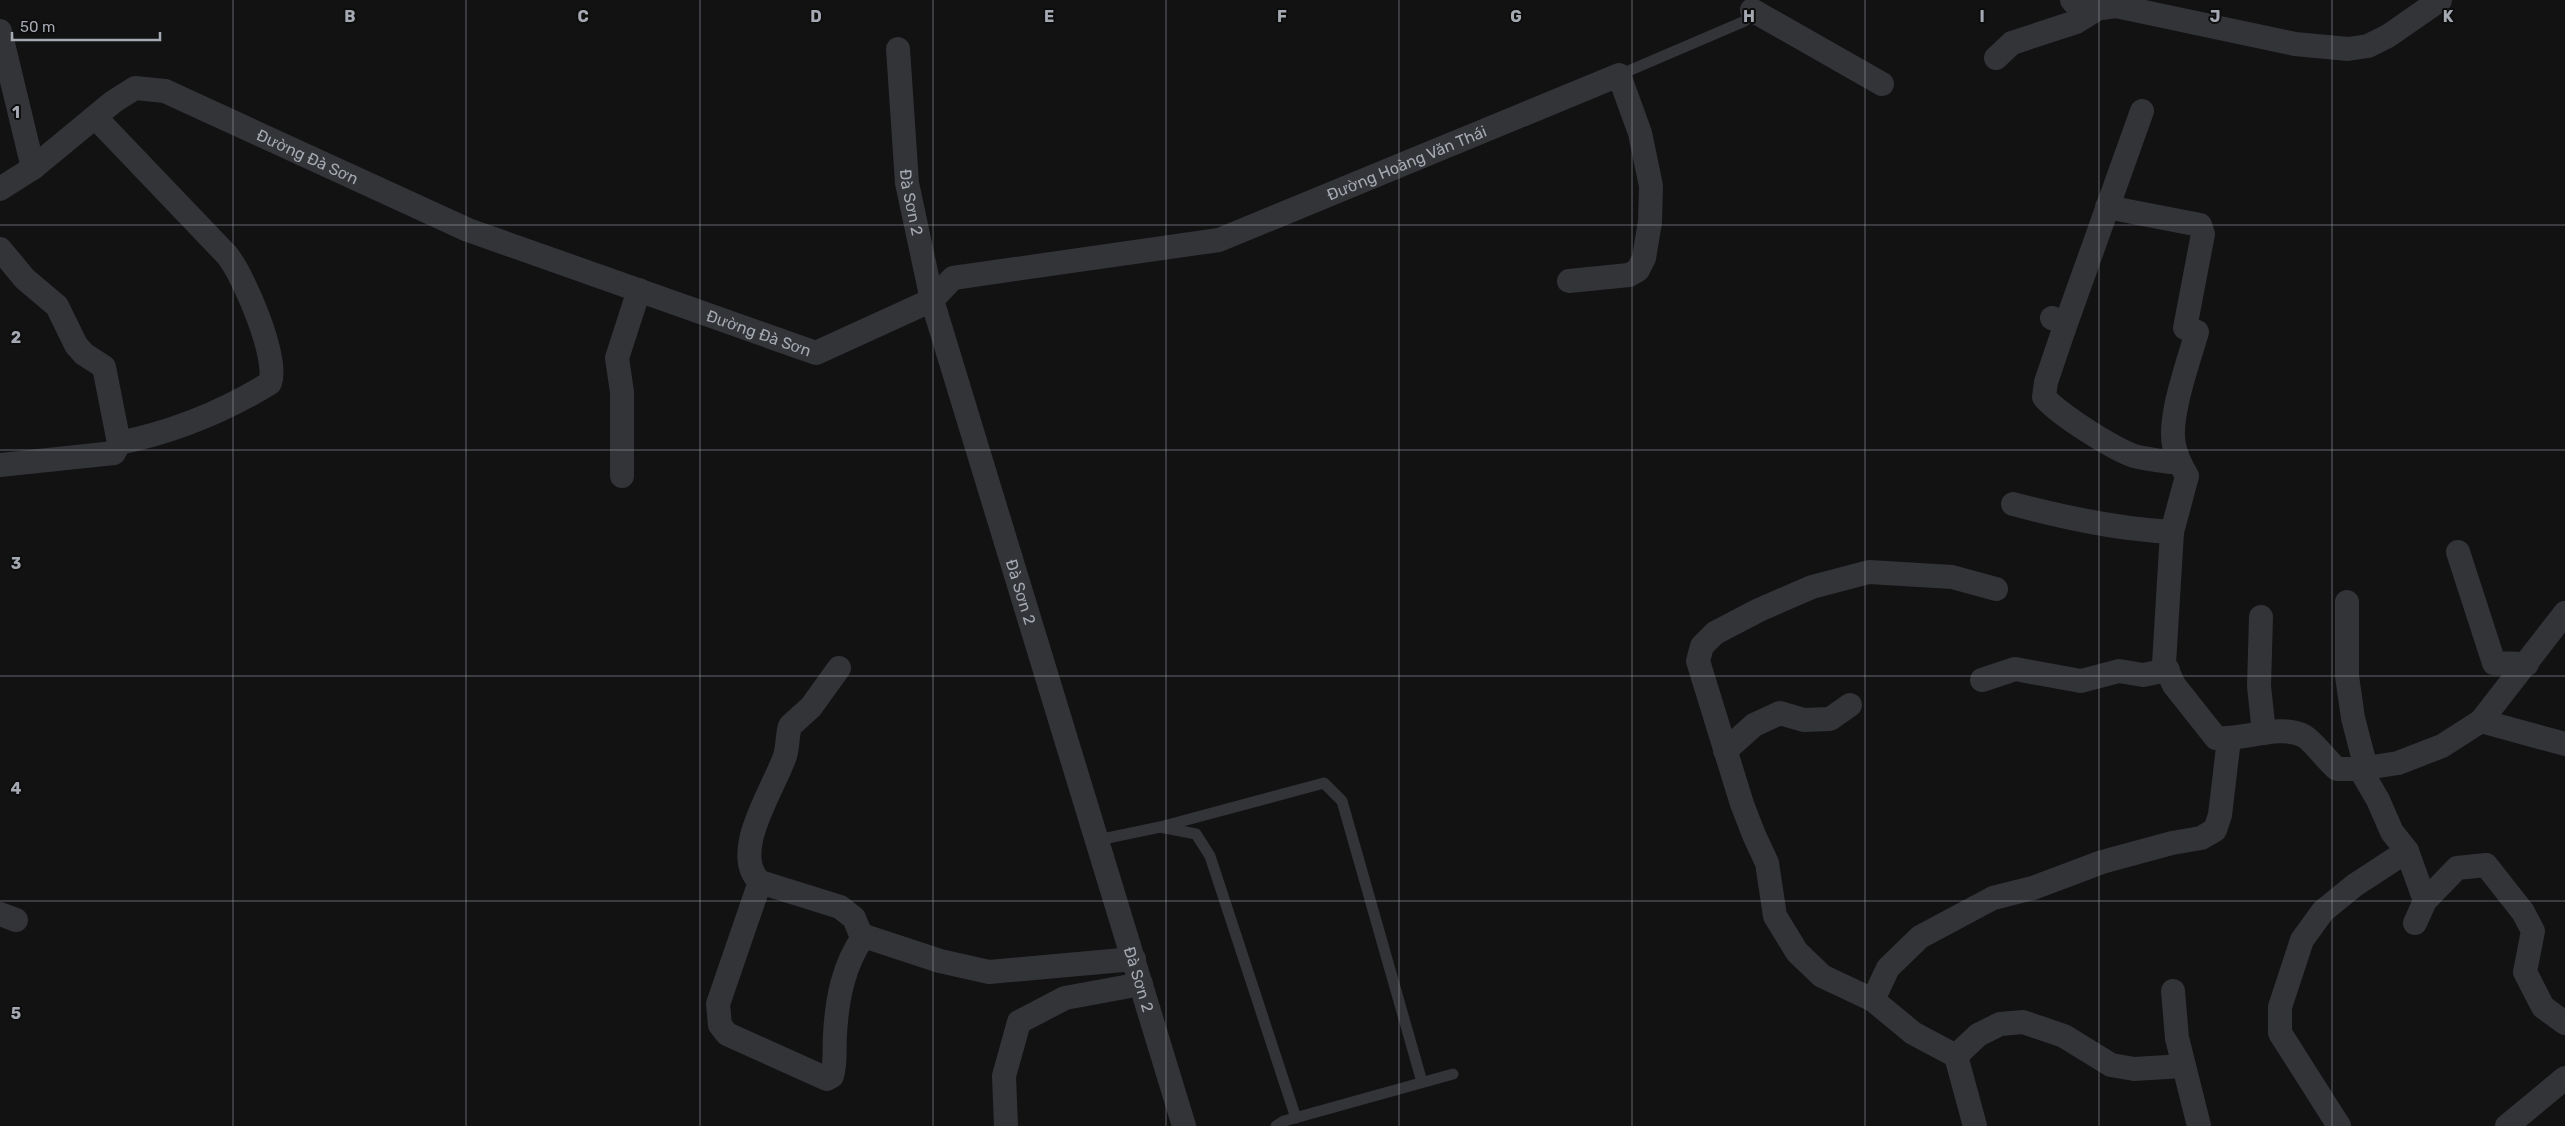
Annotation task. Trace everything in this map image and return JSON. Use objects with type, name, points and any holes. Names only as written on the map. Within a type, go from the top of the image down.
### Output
[{"type":"street","points":[[2072,0],[2078,6],[2097,9],[2116,6],[2295,44],[2348,49],[2368,46],[2388,36],[2440,0]]},
{"type":"street","points":[[1750,5],[1882,84]]},
{"type":"street","points":[[1996,58],[2012,43],[2076,22],[2097,9]]},
{"type":"street","points":[[0,31],[33,168]]},
{"type":"street","name":"Đà Sơn 2","points":[[898,49],[907,183],[932,300],[1184,1126]]},
{"type":"street","points":[[1569,281],[1629,275],[1638,270],[1644,258],[1650,222],[1651,186],[1640,133],[1619,75]]},
{"type":"street","name":"Đường Hoàng Văn Thái","points":[[932,300],[953,278],[1219,240],[1619,75]]},
{"type":"street","name":"Đường Đà Sơn","points":[[0,189],[33,168],[96,118],[113,102],[135,88],[165,91],[468,230],[816,353],[932,300]]},
{"type":"street","points":[[2142,111],[2107,207],[2058,324],[2044,397],[2053,408],[2098,436],[2110,446],[2135,456],[2180,463]]},
{"type":"street","points":[[96,118],[227,255],[238,269],[256,314],[271,368],[270,384],[198,421],[176,429],[119,443]]},
{"type":"street","points":[[2107,207],[2202,227],[2203,234],[2185,328],[2197,332],[2177,402],[2173,443],[2180,463],[2188,476],[2172,532],[2164,664],[2174,684],[2216,738],[2229,739],[2264,733],[2290,733],[2305,736],[2337,769],[2363,769],[2398,763],[2442,746],[2481,721],[2527,664],[2561,626]]},
{"type":"street","points":[[0,249],[24,279],[58,306],[76,345],[84,354],[104,367],[119,443],[114,453],[0,465]]},
{"type":"street","points":[[622,476],[622,392],[617,358],[639,290]]},
{"type":"street","points":[[2013,504],[2098,524],[2139,530],[2172,532]]},
{"type":"street","points":[[2458,552],[2494,663],[2527,664]]},
{"type":"street","points":[[1975,1126],[1956,1056],[1913,1033],[1873,1000],[1822,976],[1797,952],[1775,916],[1767,863],[1754,835],[1725,751],[1698,661],[1702,646],[1715,633],[1759,610],[1812,587],[1868,572],[1952,577],[1996,589]]},
{"type":"street","points":[[2347,602],[2347,676],[2363,769],[2392,832],[2407,851],[2425,901]]},
{"type":"street","points":[[2261,617],[2259,686],[2264,733]]},
{"type":"street","points":[[839,668],[811,707],[790,726],[785,756],[750,841],[750,867],[760,882],[840,907],[854,918],[864,936],[940,961],[989,972],[1134,959]]},
{"type":"street","points":[[1982,680],[2014,669],[2081,681],[2119,671],[2143,675],[2168,670]]},
{"type":"street","points":[[1725,751],[1754,726],[1780,713],[1804,720],[1830,719],[1850,705]]},
{"type":"street","points":[[2481,721],[2565,744]]},
{"type":"street","points":[[1873,1000],[1888,968],[1920,937],[1993,898],[2033,888],[2102,862],[2172,843],[2201,838],[2215,830],[2220,814],[2229,739]]},
{"type":"street","points":[[2339,1126],[2280,1033],[2280,1008],[2302,940],[2323,911],[2355,885],[2407,851]]},
{"type":"street","points":[[2415,923],[2425,901],[2457,868],[2486,865],[2523,912],[2533,931],[2525,972],[2542,1007],[2565,1023]]},
{"type":"street","points":[[760,882],[718,1004],[720,1025],[727,1034],[827,1079],[832,1076],[835,1062],[839,999],[850,957],[864,936]]},
{"type":"street","points":[[1006,1126],[1004,1076],[1019,1022],[1065,998],[1141,984]]},
{"type":"street","points":[[2173,991],[2177,1038],[2199,1126]]},
{"type":"street","points":[[1956,1056],[1978,1035],[2000,1024],[2023,1022],[2064,1036],[2111,1066],[2134,1069],[2183,1066]]},
{"type":"street","points":[[2507,1126],[2565,1078]]},
{"type":"lane","points":[[1619,75],[1745,21],[1750,5]]},
{"type":"lane","points":[[1098,840],[1160,827],[1324,783],[1342,801],[1422,1082]]},
{"type":"lane","points":[[1160,827],[1196,834],[1210,856],[1296,1118]]},
{"type":"lane","points":[[1276,1126],[1296,1118],[1453,1074]]}]
